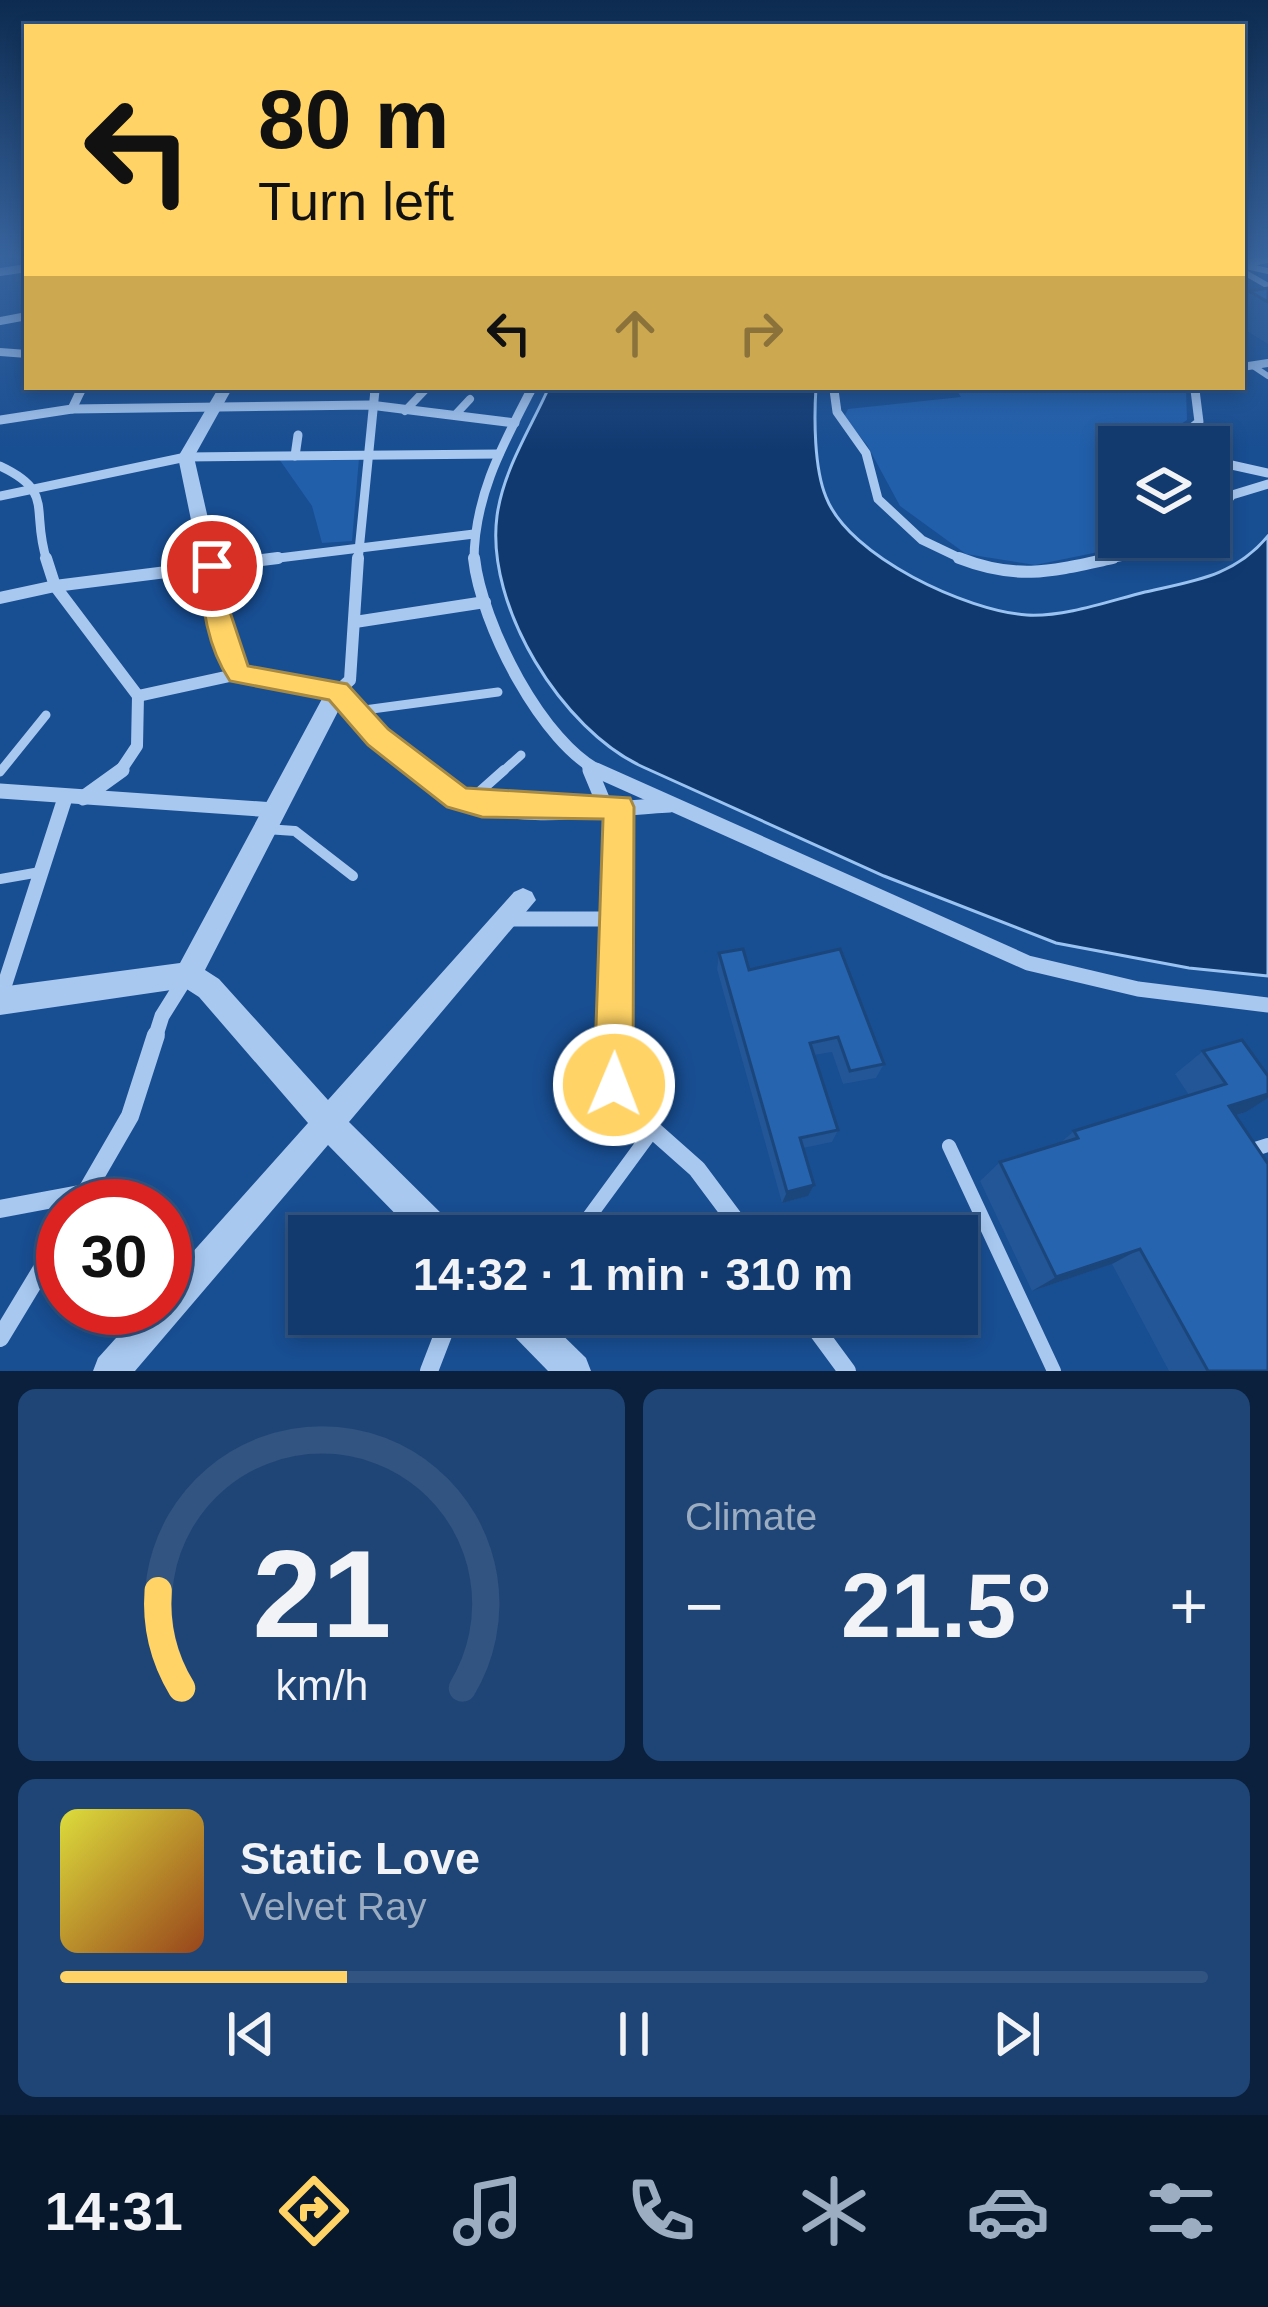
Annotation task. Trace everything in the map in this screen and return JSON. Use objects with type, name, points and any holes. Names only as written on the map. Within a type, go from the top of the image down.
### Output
[{"type":"street","points":[[1247,366],[1268,363]]},
{"type":"street","points":[[72,410],[82,390]]},
{"type":"street","points":[[224,390],[186,457],[212,566],[214,603],[230,660],[239,674]]},
{"type":"street","points":[[94,1179],[130,1116],[162,1016],[270,819],[292,767],[345,702],[374,390]]},
{"type":"street","points":[[531,390],[500,454],[473,534],[485,602],[536,709],[588,766],[612,807],[614,1085],[626,1106],[697,1168],[732,1215]]},
{"type":"street","points":[[834,390],[837,412],[866,453],[878,499],[913,533],[950,556],[988,570],[1032,574],[1113,558]]},
{"type":"street","points":[[1194,426],[1199,422],[1195,390]]},
{"type":"street","points":[[0,420],[72,410],[370,405],[514,423]]},
{"type":"street","points":[[295,456],[298,435]]},
{"type":"street","points":[[0,496],[186,457],[500,454]]},
{"type":"street","points":[[1230,464],[1268,473]]},
{"type":"street","points":[[0,466],[28,479],[37,490],[38,537],[55,586],[138,696],[143,725],[124,774],[74,799],[40,872],[0,1000],[188,975],[213,992],[330,1125],[419,1215]]},
{"type":"street","points":[[1230,497],[1265,484],[1260,475],[1238,466]]},
{"type":"street","points":[[0,598],[55,586],[473,534]]},
{"type":"street","points":[[356,622],[485,602]]},
{"type":"street","points":[[138,696],[239,674],[345,702],[378,737],[469,802],[677,805]]},
{"type":"street","points":[[588,766],[1028,963],[1138,989],[1268,1004]]},
{"type":"street","points":[[0,791],[270,819]]},
{"type":"street","points":[[111,1371],[515,910],[616,919]]},
{"type":"street","points":[[0,1209],[36,1205]]},
{"type":"street","points":[[0,1338],[36,1279]]},
{"type":"street","points":[[429,1371],[443,1335]]},
{"type":"street","points":[[538,1335],[573,1371]]},
{"type":"street","points":[[821,1335],[847,1371]]},
{"type":"lane","points":[[1247,366],[1268,376]]},
{"type":"lane","points":[[405,412],[425,390]]},
{"type":"lane","points":[[456,414],[470,399]]},
{"type":"lane","points":[[345,702],[498,692]]},
{"type":"lane","points":[[0,772],[46,715]]},
{"type":"lane","points":[[469,802],[521,755]]},
{"type":"lane","points":[[270,819],[295,831],[353,876]]},
{"type":"lane","points":[[0,879],[40,872]]},
{"type":"lane","points":[[590,1215],[652,1131]]},
{"type":"lane","points":[[1247,1170],[1237,1155],[1268,1145]]},
{"type":"lane","points":[[949,1146],[1054,1371]]},
{"type":"shaded area","points":[[548,390],[816,390],[819,472],[839,519],[884,560],[913,577],[974,603],[1027,615],[1087,608],[1197,580],[1242,560],[1268,536],[1268,976],[1189,968],[1056,943],[884,876],[613,749],[558,695],[535,661],[503,588],[497,516],[518,450]]},
{"type":"shaded area","points":[[956,390],[1186,390],[1187,420],[1178,426],[1098,426],[1098,552],[1035,565],[966,554],[900,506],[867,445],[844,417],[848,409],[961,397]]},
{"type":"shaded area","points":[[359,458],[352,541],[322,543],[312,506],[279,459]]},
{"type":"building","points":[[743,949],[749,970],[840,949],[884,1064],[850,1071],[838,1037],[810,1043],[838,1130],[800,1138],[814,1185],[787,1192],[719,953]]},
{"type":"building","points":[[1242,1040],[1268,1076],[1268,1094],[1229,1106],[1268,1164],[1268,1371],[1208,1371],[1140,1249],[1056,1277],[1000,1162],[1078,1138],[1074,1131],[1226,1084],[1203,1051]]},
{"type":"route","points":[[212,566],[214,603],[230,660],[239,674],[337,692],[378,737],[469,802],[619,807],[614,1085]]}]
